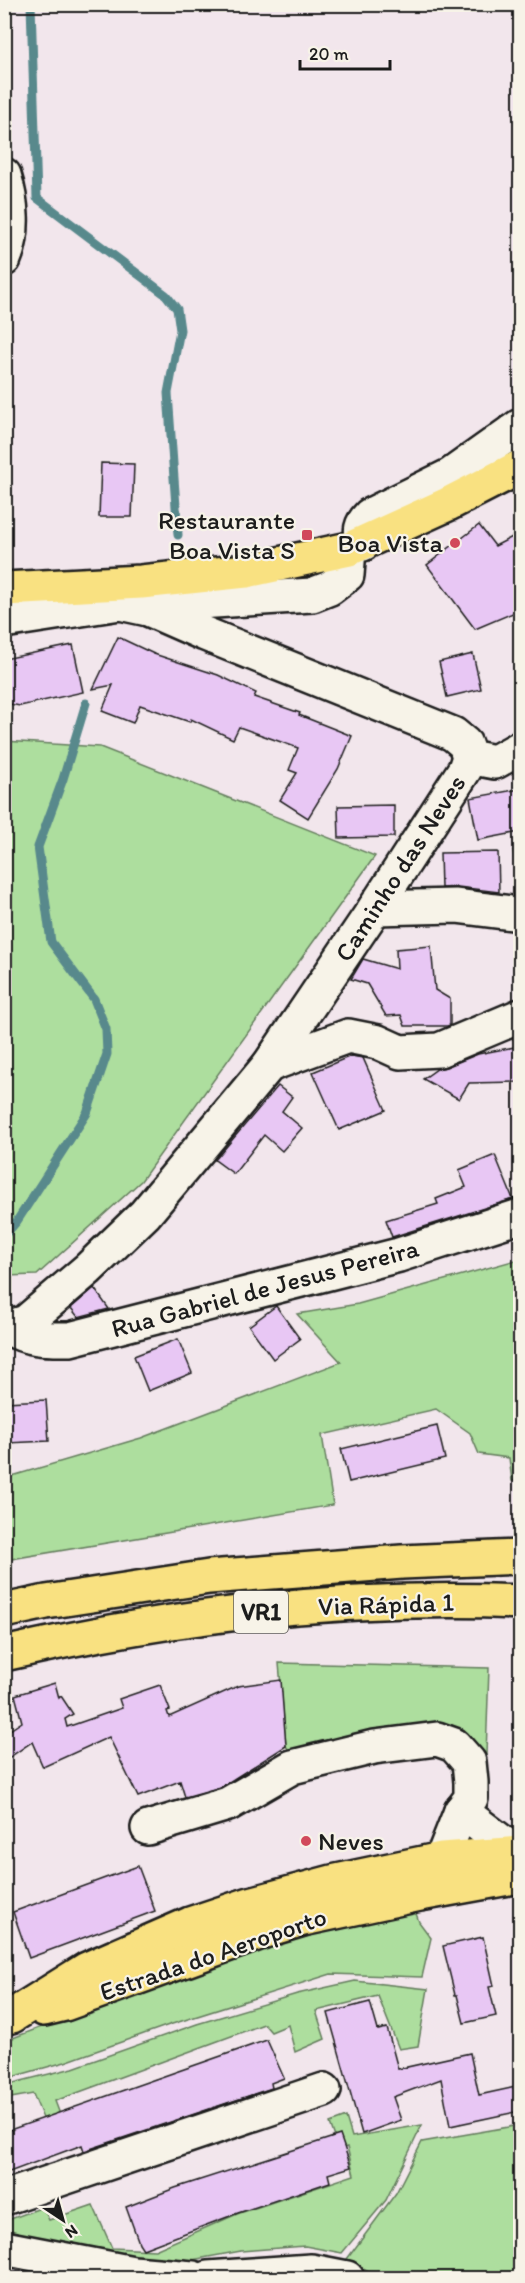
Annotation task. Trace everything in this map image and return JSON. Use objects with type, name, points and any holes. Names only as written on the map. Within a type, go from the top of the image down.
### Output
[{"type":"main road","points":[[4,589],[141,582],[246,571],[356,546],[448,504],[520,467]]},
{"type":"main road","name":"Via Rápida 1","points":[[4,1611],[46,1602],[209,1577],[402,1562],[520,1557]]},
{"type":"main road","name":"Via Rápida 1","points":[[4,1654],[76,1637],[215,1616],[306,1607],[397,1602],[520,1602]]},
{"type":"main road","points":[[303,1919],[413,1878],[442,1859]]},
{"type":"main road","name":"Estrada do Aeroporto","points":[[8,2018],[87,1969],[190,1924],[290,1893],[442,1859],[519,1860]]},
{"type":"main road","name":"Estrada do Aeroporto","points":[[8,2018],[65,2004],[273,1928],[303,1919],[420,1894],[519,1860]]},
{"type":"street","points":[[4,175],[9,189],[11,215],[10,246],[4,259]]},
{"type":"street","points":[[4,621],[120,603],[148,609],[183,603],[312,595],[330,588],[347,575],[362,523],[370,515],[451,475],[520,426]]},
{"type":"street","name":"Caminho das Neves","points":[[7,1328],[26,1322],[88,1269],[146,1214],[269,1065],[375,908],[465,769],[469,757],[465,744],[453,734],[204,634],[148,609]]},
{"type":"street","points":[[469,757],[495,762],[520,748]]},
{"type":"street","points":[[375,908],[456,906],[520,914]]},
{"type":"street","points":[[269,1065],[348,1036],[378,1042],[400,1052],[439,1050],[520,1016]]},
{"type":"street","name":"Rua Gabriel de Jesus Pereira","points":[[7,1328],[21,1335],[40,1339],[70,1339],[377,1261],[520,1216]]},
{"type":"street","points":[[148,1828],[228,1804],[292,1767],[374,1748],[437,1739],[454,1745],[469,1762],[471,1798],[462,1811],[442,1859]]},
{"type":"street","points":[[462,1811],[519,1860]]},
{"type":"street","points":[[4,2198],[324,2090]]},
{"type":"street","points":[[4,2248],[59,2270],[193,2278]]},
{"type":"street","points":[[208,2278],[280,2276],[311,2271],[347,2278]]},
{"type":"green space","points":[[4,741],[100,747],[375,856],[141,1181],[37,1275],[5,1276]]},
{"type":"green space","points":[[520,848],[520,896],[513,850]]},
{"type":"green space","points":[[520,1259],[520,1480],[512,1481],[509,1458],[479,1454],[470,1433],[436,1409],[322,1435],[333,1505],[5,1560],[5,1478],[141,1438],[341,1362],[297,1314],[358,1304]]},
{"type":"green space","points":[[279,1663],[489,1668],[486,1755],[479,1754],[467,1733],[452,1725],[290,1752],[286,1746]]},
{"type":"green space","points":[[413,1905],[419,1922],[431,1938],[422,1977],[331,1974],[169,2025],[65,2062],[5,2079],[5,2041],[185,1972]]},
{"type":"green space","points":[[355,1981],[428,1989],[418,2046],[399,2049],[378,1996],[316,2011],[325,2039],[295,2052],[288,2025],[271,2032],[264,2024],[55,2101],[64,2125],[49,2133],[33,2094],[5,2099],[5,2085],[73,2068],[197,2024],[297,1994]]},
{"type":"green space","points":[[346,2117],[352,2137],[422,2125],[386,2200],[342,2253],[305,2246],[241,2251],[192,2260],[72,2250],[5,2229],[5,2221],[43,2207],[49,2220],[93,2205],[112,2248],[155,2250],[237,2214],[354,2175],[347,2147],[339,2149],[330,2123]]},
{"type":"green space","points":[[520,2125],[520,2278],[378,2278],[347,2259],[396,2193],[422,2142]]},
{"type":"building","points":[[101,463],[134,464],[132,517],[99,517]]},
{"type":"building","points":[[479,525],[495,546],[520,533],[520,610],[475,629],[427,565]]},
{"type":"building","points":[[118,637],[154,654],[218,675],[256,693],[254,697],[300,713],[299,715],[352,736],[338,769],[308,818],[280,800],[297,773],[289,770],[298,748],[239,727],[233,739],[191,719],[190,722],[140,705],[133,723],[102,711],[113,685],[93,689]]},
{"type":"building","points":[[73,645],[83,692],[20,706],[4,703],[4,659]]},
{"type":"building","points":[[473,654],[481,689],[447,697],[439,662]]},
{"type":"building","points":[[520,789],[520,832],[478,840],[470,798]]},
{"type":"building","points":[[394,805],[394,837],[339,838],[338,806]]},
{"type":"building","points":[[498,852],[499,892],[458,887],[441,888],[440,853]]},
{"type":"building","points":[[431,946],[435,990],[450,999],[450,1025],[405,1026],[401,1015],[386,1016],[367,984],[351,979],[363,959],[397,969],[396,949]]},
{"type":"building","points":[[520,1046],[520,1082],[469,1083],[459,1099],[423,1079],[437,1069],[478,1054]]},
{"type":"building","points":[[351,1056],[363,1058],[386,1110],[339,1130],[313,1072]]},
{"type":"building","points":[[278,1086],[292,1097],[282,1111],[302,1128],[282,1151],[264,1135],[234,1174],[215,1160]]},
{"type":"building","points":[[495,1155],[513,1199],[392,1237],[386,1220],[438,1204],[436,1199],[466,1187],[459,1170]]},
{"type":"building","points":[[94,1288],[109,1309],[78,1317],[71,1308]]},
{"type":"building","points":[[276,1306],[300,1339],[273,1359],[249,1326]]},
{"type":"building","points":[[178,1339],[192,1373],[148,1391],[134,1356]]},
{"type":"building","points":[[46,1400],[49,1441],[7,1443],[5,1402]]},
{"type":"building","points":[[437,1426],[445,1459],[349,1482],[341,1449]]},
{"type":"building","points":[[281,1680],[286,1746],[221,1787],[185,1797],[180,1781],[138,1797],[109,1737],[43,1767],[32,1742],[4,1761],[4,1734],[22,1722],[15,1695],[55,1683],[59,1698],[61,1696],[73,1714],[65,1719],[67,1727],[122,1708],[119,1699],[160,1685],[170,1710],[167,1711],[169,1717],[238,1686]]},
{"type":"building","points":[[138,1866],[155,1911],[29,1958],[13,1912]]},
{"type":"building","points":[[483,1937],[494,1986],[489,1987],[496,2016],[464,2023],[443,1946]]},
{"type":"building","points":[[370,2002],[378,2030],[387,2028],[398,2069],[470,2053],[479,2095],[520,2086],[520,2111],[450,2126],[441,2079],[393,2097],[401,2120],[362,2134],[328,2013]]},
{"type":"building","points":[[267,2040],[284,2078],[271,2083],[272,2088],[84,2151],[82,2145],[4,2174],[4,2132]]},
{"type":"building","points":[[340,2135],[351,2167],[328,2174],[330,2182],[238,2213],[143,2249],[139,2243],[126,2207],[175,2188]]},
{"type":"waterway","points":[[31,4],[37,198],[166,295],[177,309],[180,330],[168,393],[178,535]]},
{"type":"waterway","points":[[4,1236],[17,1221],[87,1113],[107,1054],[106,1029],[94,999],[51,942],[38,847],[63,779],[86,703]]},
{"type":"place","name":"Restaurante Boa Vista S","points":[[307,535]]},
{"type":"place","name":"Boa Vista","points":[[455,543]]},
{"type":"place","name":"Neves","points":[[306,1841]]}]
